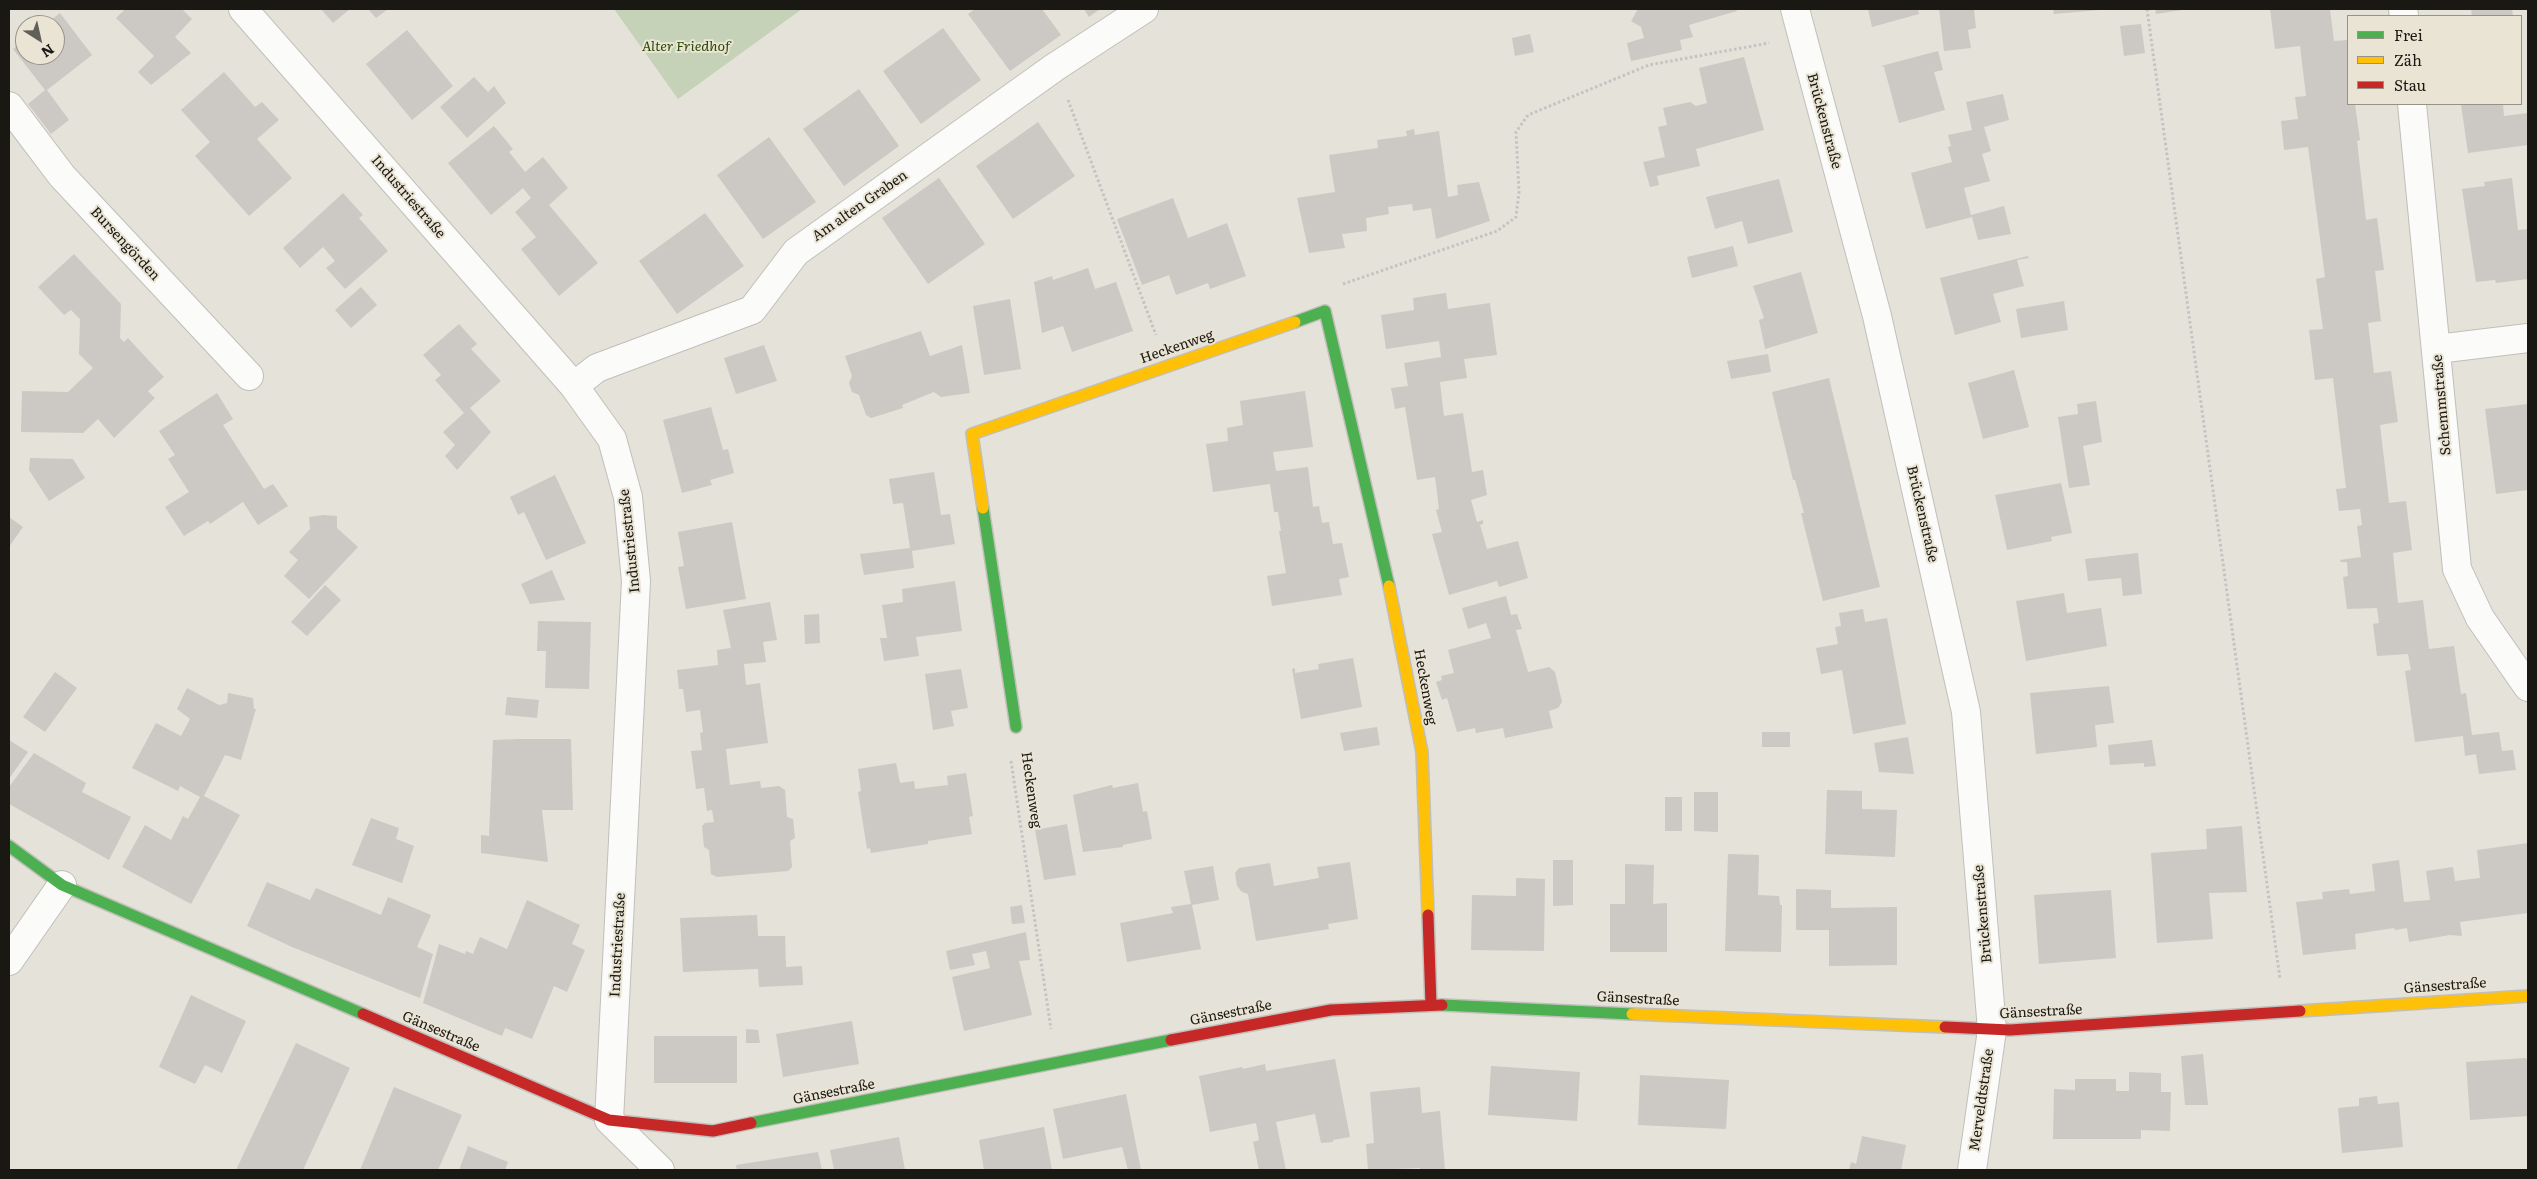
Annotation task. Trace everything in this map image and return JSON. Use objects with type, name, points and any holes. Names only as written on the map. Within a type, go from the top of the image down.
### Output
[{"type":"street","name":"Industriestraße","points":[[243,9],[574,386],[612,439],[628,497],[636,581],[609,1120]]},
{"type":"street","name":"Am alten Graben","points":[[574,386],[597,368],[752,310],[796,252],[1055,67],[1144,9]]},
{"type":"street","name":"Brückenstraße","points":[[1797,21],[1878,316],[1966,712],[1992,1030]]},
{"type":"street","name":"Schemmstraße","points":[[2412,105],[2457,569],[2480,618],[2528,687]]},
{"type":"street","name":"Bursengörden","points":[[9,106],[62,176],[249,376]]},
{"type":"street","name":"Heckenweg","points":[[1016,727],[972,434],[1325,310],[1400,635],[1422,752],[1431,1005]]},
{"type":"street","points":[[2437,349],[2528,338]]},
{"type":"street","name":"Gänsestraße","points":[[9,846],[62,885],[609,1120],[713,1131],[1056,1062],[1330,1010],[1431,1005],[1992,1030],[2528,996]]},
{"type":"street","points":[[9,961],[62,885]]},
{"type":"street","name":"Merveldtstraße","points":[[1972,1170],[1992,1030]]},
{"type":"street","points":[[609,1120],[660,1170]]},
{"type":"path","points":[[2147,9],[2283,1012]]},
{"type":"path","points":[[1325,310],[1344,282],[1498,231],[1516,217],[1519,192],[1516,132],[1528,115],[1649,65],[1775,42],[1797,21]]},
{"type":"path","points":[[1055,67],[1168,366]]},
{"type":"path","name":"Heckenweg","points":[[1016,727],[1010,749],[1056,1062]]},
{"type":"green space","name":"Alter Friedhof","points":[[614,9],[802,9],[678,99]]},
{"type":"building","points":[[125,9],[182,9],[192,19],[175,37],[191,53],[151,85],[138,72],[154,56],[116,18]]},
{"type":"building","points":[[321,9],[350,9],[333,23]]},
{"type":"building","points":[[368,9],[388,9],[376,18]]},
{"type":"building","points":[[975,9],[1042,9],[1061,35],[1010,71],[968,14]]},
{"type":"building","points":[[1084,9],[1100,9],[1089,17]]},
{"type":"building","points":[[1638,9],[1736,9],[1737,11],[1689,25],[1693,37],[1680,40],[1682,50],[1631,61],[1627,43],[1644,38],[1641,27],[1631,21]]},
{"type":"building","points":[[1868,9],[1918,9],[1919,14],[1872,27]]},
{"type":"building","points":[[1939,9],[1974,9],[1976,28],[1968,30],[1971,48],[1944,51]]},
{"type":"building","points":[[2053,9],[2099,9],[2100,10],[2054,14]]},
{"type":"building","points":[[2155,9],[2182,9],[2182,10],[2156,14]]},
{"type":"building","points":[[2270,9],[2330,9],[2334,41],[2347,40],[2347,105],[2355,105],[2360,140],[2357,141],[2366,220],[2377,218],[2384,270],[2375,271],[2381,321],[2368,323],[2374,373],[2391,371],[2398,422],[2380,425],[2389,503],[2406,501],[2412,550],[2393,553],[2398,603],[2423,600],[2429,649],[2454,646],[2461,694],[2466,693],[2472,735],[2499,732],[2502,751],[2513,750],[2516,770],[2479,774],[2476,754],[2465,756],[2463,736],[2415,742],[2405,671],[2411,670],[2408,654],[2377,656],[2373,624],[2379,623],[2377,608],[2347,609],[2343,577],[2348,576],[2347,562],[2341,562],[2340,560],[2361,557],[2357,526],[2362,525],[2360,509],[2339,511],[2336,489],[2346,488],[2333,378],[2315,380],[2309,330],[2323,329],[2316,279],[2325,277],[2308,147],[2284,150],[2281,121],[2298,119],[2295,97],[2306,96],[2300,46],[2275,49]]},
{"type":"building","points":[[2471,9],[2512,9],[2513,15],[2472,15]]},
{"type":"building","points":[[65,20],[92,55],[47,90],[69,120],[51,134],[28,104],[45,90],[25,65],[65,65]]},
{"type":"building","points":[[2141,24],[2145,53],[2124,56],[2120,26]]},
{"type":"building","points":[[943,28],[981,80],[921,124],[883,71]]},
{"type":"building","points":[[407,30],[453,86],[412,120],[366,64]]},
{"type":"building","points":[[1530,34],[1534,52],[1515,56],[1512,38]]},
{"type":"building","points":[[1938,51],[1943,70],[1934,72],[1945,110],[1899,123],[1884,67],[1881,66]]},
{"type":"building","points":[[1744,57],[1764,130],[1696,149],[1700,166],[1657,176],[1659,185],[1650,187],[1643,162],[1665,157],[1658,127],[1667,125],[1663,108],[1690,102],[1696,106],[1707,103],[1699,68]]},
{"type":"building","points":[[224,72],[255,107],[262,102],[279,120],[257,139],[292,178],[249,216],[195,156],[210,142],[181,110]]},
{"type":"building","points":[[474,77],[488,92],[494,86],[506,103],[467,138],[440,107]]},
{"type":"building","points":[[859,89],[899,146],[844,186],[803,129]]},
{"type":"building","points":[[2003,94],[2009,120],[1984,127],[1991,151],[1982,154],[1990,181],[1964,188],[1971,215],[2004,206],[2011,234],[1978,240],[1972,217],[1926,229],[1911,173],[1952,162],[1948,147],[1951,146],[1948,135],[1972,130],[1966,102]]},
{"type":"building","points":[[2461,105],[2503,105],[2504,116],[2528,113],[2528,145],[2468,153]]},
{"type":"building","points":[[1038,122],[1075,176],[1013,219],[976,166]]},
{"type":"building","points":[[494,126],[513,149],[509,152],[525,172],[543,157],[568,188],[549,205],[598,263],[559,296],[521,249],[536,237],[515,212],[531,198],[523,188],[491,215],[448,163]]},
{"type":"building","points":[[1414,129],[1415,135],[1439,131],[1448,197],[1458,195],[1457,185],[1479,182],[1490,221],[1436,239],[1431,208],[1413,211],[1412,204],[1388,207],[1389,214],[1366,218],[1367,231],[1342,234],[1345,248],[1309,253],[1297,198],[1335,192],[1329,155],[1378,148],[1377,140],[1407,136],[1406,131]]},
{"type":"building","points":[[769,137],[816,202],[763,239],[717,175]]},
{"type":"building","points":[[939,178],[985,244],[928,284],[882,218]]},
{"type":"building","points":[[2512,178],[2518,230],[2528,229],[2528,279],[2496,283],[2495,280],[2476,282],[2462,189],[2485,186],[2484,182]]},
{"type":"building","points":[[1779,179],[1793,232],[1748,244],[1742,221],[1715,229],[1706,197]]},
{"type":"building","points":[[343,193],[363,215],[359,218],[388,251],[345,289],[326,268],[335,261],[323,247],[300,268],[283,248]]},
{"type":"building","points":[[1173,198],[1188,238],[1227,223],[1246,276],[1210,289],[1208,283],[1176,295],[1169,275],[1142,285],[1117,219]]},
{"type":"building","points":[[705,213],[744,266],[677,314],[639,261]]},
{"type":"building","points":[[1733,246],[1738,266],[1692,278],[1687,257]]},
{"type":"building","points":[[74,254],[121,304],[120,338],[124,342],[128,338],[164,377],[148,391],[155,398],[114,438],[98,419],[83,433],[21,432],[22,391],[68,392],[93,368],[79,354],[80,319],[71,310],[64,315],[38,287]]},
{"type":"building","points":[[2028,256],[2029,258],[2017,260],[2024,286],[1993,294],[2001,322],[1955,335],[1940,278]]},
{"type":"building","points":[[1088,268],[1095,289],[1116,282],[1133,331],[1072,352],[1063,326],[1042,333],[1034,282],[1052,276],[1053,280]]},
{"type":"building","points":[[1801,272],[1818,333],[1765,349],[1759,320],[1764,318],[1753,286]]},
{"type":"building","points":[[361,287],[377,305],[351,328],[335,310]]},
{"type":"building","points":[[1446,293],[1448,309],[1490,303],[1497,355],[1464,359],[1467,378],[1440,382],[1444,416],[1463,413],[1472,472],[1483,470],[1487,495],[1471,500],[1477,522],[1483,520],[1483,524],[1480,525],[1487,549],[1518,541],[1528,578],[1499,587],[1497,581],[1449,595],[1432,534],[1442,532],[1436,510],[1439,509],[1435,477],[1417,480],[1405,407],[1395,409],[1391,388],[1408,386],[1404,363],[1441,357],[1439,341],[1386,349],[1381,315],[1414,310],[1413,298]]},
{"type":"building","points":[[1010,299],[1021,369],[984,375],[973,306]]},
{"type":"building","points":[[2064,301],[2068,330],[2021,338],[2016,309]]},
{"type":"building","points":[[459,324],[477,344],[471,349],[501,381],[470,408],[491,432],[457,470],[445,456],[455,445],[443,432],[464,413],[435,380],[441,375],[423,355]]},
{"type":"building","points":[[921,331],[930,356],[962,345],[970,393],[941,397],[934,392],[902,405],[903,408],[871,418],[866,415],[859,395],[852,392],[849,383],[852,376],[845,356]]},
{"type":"building","points":[[764,345],[777,381],[736,394],[724,358]]},
{"type":"building","points":[[1768,354],[1771,372],[1731,379],[1727,361]]},
{"type":"building","points":[[2014,370],[2029,427],[1983,439],[1968,383]]},
{"type":"building","points":[[1829,378],[1880,587],[1823,601],[1801,513],[1804,513],[1795,480],[1793,480],[1772,392]]},
{"type":"building","points":[[1305,391],[1313,447],[1273,452],[1276,471],[1308,467],[1313,507],[1319,506],[1322,523],[1329,522],[1333,544],[1342,543],[1349,577],[1339,579],[1342,595],[1272,606],[1267,576],[1286,573],[1278,512],[1274,512],[1270,484],[1213,492],[1206,444],[1228,441],[1227,428],[1243,425],[1240,401]]},
{"type":"building","points":[[217,393],[233,419],[223,425],[264,489],[273,484],[288,506],[258,525],[243,502],[210,524],[208,521],[184,536],[165,507],[189,492],[168,459],[175,455],[159,431]]},
{"type":"building","points":[[2096,401],[2102,442],[2083,446],[2090,485],[2069,488],[2058,417],[2078,414],[2077,404]]},
{"type":"building","points":[[2528,404],[2528,490],[2496,494],[2485,409]]},
{"type":"building","points":[[711,407],[723,450],[728,449],[734,473],[710,480],[712,485],[682,493],[663,420]]},
{"type":"building","points":[[30,458],[73,459],[85,478],[49,501],[29,470]]},
{"type":"building","points":[[934,472],[941,515],[950,514],[955,544],[912,551],[914,568],[864,575],[860,554],[910,548],[903,503],[893,504],[889,479]]},
{"type":"building","points":[[555,475],[586,543],[546,560],[524,512],[518,515],[510,497]]},
{"type":"building","points":[[2061,483],[2072,533],[2051,537],[2052,541],[2007,550],[1995,495]]},
{"type":"building","points":[[337,516],[337,528],[358,547],[309,599],[284,576],[298,560],[289,552],[310,529],[309,517]]},
{"type":"building","points":[[9,517],[23,527],[9,547]]},
{"type":"building","points":[[732,522],[746,599],[686,609],[678,567],[684,566],[678,532]]},
{"type":"building","points":[[2138,553],[2142,594],[2123,596],[2121,578],[2088,581],[2085,559]]},
{"type":"building","points":[[552,570],[565,600],[530,604],[521,584]]},
{"type":"building","points":[[955,581],[962,631],[916,637],[919,656],[884,661],[880,638],[887,638],[882,605],[903,602],[902,589]]},
{"type":"building","points":[[325,585],[341,600],[307,636],[291,622]]},
{"type":"building","points":[[2064,593],[2067,613],[2101,608],[2107,646],[2026,661],[2016,601]]},
{"type":"building","points":[[1506,596],[1511,615],[1517,614],[1522,629],[1516,630],[1528,672],[1549,667],[1555,672],[1562,702],[1558,708],[1549,711],[1553,728],[1505,738],[1503,728],[1476,733],[1475,728],[1457,732],[1447,698],[1442,700],[1436,682],[1442,680],[1441,676],[1454,673],[1448,650],[1491,638],[1486,623],[1468,629],[1462,608]]},
{"type":"building","points":[[770,602],[777,640],[763,642],[766,662],[744,664],[746,685],[760,683],[768,743],[726,749],[730,785],[760,781],[761,788],[779,786],[785,790],[787,817],[793,819],[795,838],[790,841],[792,867],[788,871],[717,877],[711,874],[709,850],[704,847],[702,826],[705,823],[714,822],[712,810],[707,811],[704,788],[696,789],[691,751],[702,750],[700,733],[703,732],[700,710],[686,712],[683,689],[679,689],[677,670],[718,665],[717,650],[731,648],[723,610]]},
{"type":"building","points":[[1863,609],[1865,622],[1887,618],[1906,724],[1853,734],[1842,670],[1821,674],[1816,648],[1838,644],[1835,627],[1841,626],[1839,613]]},
{"type":"building","points":[[819,614],[820,643],[805,644],[804,615]]},
{"type":"building","points":[[538,621],[591,622],[589,689],[545,688],[546,651],[537,651]]},
{"type":"building","points":[[1353,658],[1362,707],[1301,719],[1292,669],[1295,668],[1295,673],[1319,669],[1318,664]]},
{"type":"building","points":[[961,669],[968,708],[951,711],[954,726],[933,730],[925,674]]},
{"type":"building","points":[[55,672],[77,688],[45,732],[23,717]]},
{"type":"building","points":[[2109,686],[2114,723],[2095,725],[2097,747],[2036,754],[2030,693]]},
{"type":"building","points":[[187,688],[219,705],[227,703],[228,693],[253,698],[254,709],[256,709],[241,760],[225,755],[204,796],[240,815],[191,904],[122,867],[145,825],[171,840],[183,816],[188,819],[200,797],[180,786],[178,791],[132,768],[156,723],[181,736],[190,719],[177,709]]},
{"type":"building","points":[[507,697],[539,700],[537,718],[505,715]]},
{"type":"building","points":[[1377,727],[1380,745],[1344,751],[1340,733]]},
{"type":"building","points":[[1762,732],[1790,732],[1790,747],[1762,747]]},
{"type":"building","points":[[1908,737],[1914,774],[1879,772],[1874,743]]},
{"type":"building","points":[[571,739],[573,810],[542,810],[548,862],[481,853],[481,835],[489,836],[493,740]]},
{"type":"building","points":[[9,740],[28,752],[9,779]]},
{"type":"building","points":[[2152,740],[2156,766],[2144,767],[2144,763],[2110,765],[2108,745]]},
{"type":"building","points":[[34,753],[86,783],[82,792],[131,817],[109,860],[9,804],[9,787]]},
{"type":"building","points":[[896,763],[900,783],[914,781],[915,789],[948,785],[947,776],[966,773],[973,816],[969,817],[972,834],[928,841],[928,844],[871,853],[870,848],[867,849],[858,792],[861,791],[858,769]]},
{"type":"building","points":[[1138,783],[1143,812],[1147,811],[1152,839],[1123,845],[1123,847],[1083,852],[1073,795],[1112,785],[1113,788]]},
{"type":"building","points":[[1827,790],[1862,791],[1862,809],[1897,810],[1895,857],[1825,854]]},
{"type":"building","points":[[1694,792],[1718,792],[1718,832],[1694,831]]},
{"type":"building","points":[[1665,797],[1682,797],[1682,831],[1665,831]]},
{"type":"building","points":[[371,818],[399,828],[396,839],[414,846],[402,883],[352,865]]},
{"type":"building","points":[[1067,824],[1076,875],[1044,880],[1035,830]]},
{"type":"building","points":[[2242,826],[2247,892],[2209,893],[2213,939],[2157,943],[2151,853],[2207,849],[2206,829]]},
{"type":"building","points":[[2528,843],[2528,913],[2460,922],[2462,936],[2450,935],[2409,942],[2407,928],[2355,934],[2356,949],[2303,955],[2296,902],[2323,899],[2322,892],[2349,889],[2350,894],[2375,891],[2372,864],[2399,860],[2404,902],[2430,900],[2426,871],[2453,867],[2455,881],[2480,878],[2477,850]]},
{"type":"building","points":[[1728,854],[1759,855],[1758,895],[1779,896],[1780,905],[1782,905],[1781,952],[1725,951]]},
{"type":"building","points":[[1553,860],[1573,860],[1573,905],[1553,906]]},
{"type":"building","points":[[1350,862],[1358,919],[1328,924],[1329,929],[1256,941],[1248,894],[1242,892],[1237,886],[1235,873],[1239,868],[1270,863],[1274,886],[1319,878],[1317,867]]},
{"type":"building","points":[[1625,864],[1654,865],[1653,904],[1667,903],[1667,952],[1610,952],[1610,904],[1625,904]]},
{"type":"building","points":[[1213,866],[1219,900],[1192,905],[1201,949],[1127,962],[1120,923],[1173,913],[1171,907],[1191,904],[1184,871]]},
{"type":"building","points":[[1516,878],[1545,879],[1544,951],[1471,950],[1472,895],[1516,896]]},
{"type":"building","points":[[267,882],[310,900],[316,888],[381,915],[388,897],[431,915],[417,947],[433,954],[420,998],[292,947],[247,926]]},
{"type":"building","points":[[1796,889],[1831,890],[1831,908],[1897,907],[1897,965],[1829,966],[1829,930],[1796,930]]},
{"type":"building","points":[[2111,890],[2116,958],[2039,964],[2034,895]]},
{"type":"building","points":[[527,900],[580,925],[572,944],[585,950],[567,992],[554,986],[532,1039],[505,1028],[502,1036],[423,1003],[439,944],[465,954],[466,951],[473,954],[480,937],[507,949]]},
{"type":"building","points":[[1022,905],[1025,923],[1012,924],[1010,907]]},
{"type":"building","points":[[757,915],[758,936],[785,936],[786,967],[802,966],[803,985],[759,987],[758,969],[683,972],[680,918]]},
{"type":"building","points":[[1026,932],[1030,960],[1019,961],[1032,1015],[964,1031],[952,977],[990,968],[986,951],[972,954],[975,965],[950,970],[946,951]]},
{"type":"building","points":[[191,995],[246,1021],[222,1073],[205,1065],[195,1084],[159,1067]]},
{"type":"building","points":[[852,1021],[859,1064],[783,1077],[776,1034]]},
{"type":"building","points":[[746,1029],[758,1030],[760,1043],[746,1043]]},
{"type":"building","points":[[654,1036],[737,1036],[737,1083],[654,1083]]},
{"type":"building","points":[[296,1043],[350,1068],[303,1170],[236,1170]]},
{"type":"building","points":[[2203,1054],[2208,1105],[2185,1105],[2181,1056]]},
{"type":"building","points":[[2526,1058],[2528,1063],[2528,1116],[2470,1120],[2466,1062]]},
{"type":"building","points":[[1335,1059],[1350,1137],[1321,1143],[1315,1114],[1276,1122],[1286,1170],[1259,1170],[1253,1142],[1259,1140],[1256,1123],[1210,1132],[1199,1076],[1265,1064],[1266,1071]]},
{"type":"building","points":[[1491,1066],[1580,1072],[1577,1121],[1488,1115]]},
{"type":"building","points":[[2129,1072],[2161,1073],[2161,1092],[2171,1092],[2170,1131],[2141,1130],[2141,1139],[2053,1139],[2054,1089],[2075,1090],[2075,1079],[2116,1079],[2116,1091],[2129,1091]]},
{"type":"building","points":[[1640,1075],[1729,1080],[1726,1129],[1638,1125]]},
{"type":"building","points":[[394,1087],[462,1115],[438,1170],[360,1170]]},
{"type":"building","points":[[1420,1087],[1422,1113],[1440,1111],[1445,1170],[1420,1170],[1420,1168],[1368,1170],[1366,1144],[1374,1143],[1370,1092]]},
{"type":"building","points":[[1126,1094],[1141,1170],[1128,1170],[1122,1147],[1063,1159],[1053,1109]]},
{"type":"building","points":[[2377,1096],[2378,1104],[2399,1102],[2403,1147],[2342,1153],[2338,1108],[2359,1106],[2359,1098]]},
{"type":"building","points":[[1044,1127],[1052,1170],[984,1170],[979,1140]]},
{"type":"building","points":[[1862,1136],[1906,1145],[1901,1170],[1849,1170],[1851,1162],[1856,1164]]},
{"type":"building","points":[[899,1137],[905,1170],[834,1170],[830,1150]]},
{"type":"building","points":[[468,1146],[508,1162],[505,1170],[459,1170]]},
{"type":"building","points":[[818,1152],[822,1170],[737,1170],[736,1165]]},
{"type":"traffic: fast","points":[[1295,322],[1325,311],[1389,586]]},
{"type":"traffic: fast","points":[[983,508],[1016,727]]},
{"type":"traffic: fast","points":[[9,846],[62,885],[363,1014]]},
{"type":"traffic: fast","points":[[1442,1005],[1632,1014]]},
{"type":"traffic: fast","points":[[751,1123],[1171,1040]]},
{"type":"traffic: slow","points":[[983,508],[972,434],[1295,322]]},
{"type":"traffic: slow","points":[[1389,586],[1422,752],[1428,915]]},
{"type":"traffic: slow","points":[[2300,1011],[2528,996]]},
{"type":"traffic: slow","points":[[1632,1014],[1945,1027]]},
{"type":"traffic: jam","points":[[1428,915],[1431,1005]]},
{"type":"traffic: jam","points":[[1171,1040],[1331,1010],[1442,1005]]},
{"type":"traffic: jam","points":[[1945,1027],[2010,1030],[2300,1011]]},
{"type":"traffic: jam","points":[[363,1014],[609,1120],[713,1131],[751,1123]]}]
